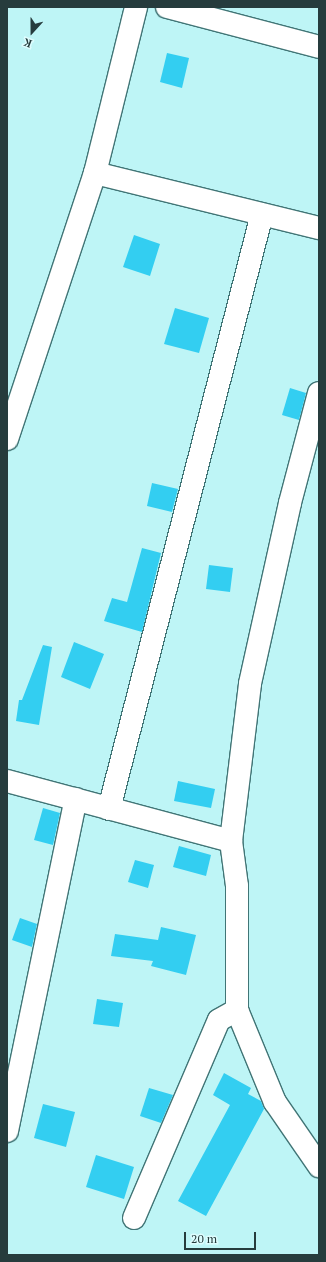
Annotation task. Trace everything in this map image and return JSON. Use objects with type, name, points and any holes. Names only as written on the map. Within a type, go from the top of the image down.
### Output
[{"type":"street","points":[[7,439],[94,173],[136,7]]},
{"type":"street","points":[[168,7],[319,47]]},
{"type":"street","points":[[94,173],[319,228]]},
{"type":"street","points":[[109,809],[262,214]]},
{"type":"street","points":[[318,397],[290,502],[250,684],[231,841],[237,886],[237,1010],[274,1102],[319,1166]]},
{"type":"street","points":[[7,781],[231,841]]},
{"type":"street","points":[[7,1131],[76,799]]},
{"type":"street","points":[[134,1218],[219,1020],[237,1010]]},
{"type":"building","points":[[167,53],[189,58],[182,88],[160,82]]},
{"type":"building","points":[[134,235],[160,244],[150,276],[123,267]]},
{"type":"building","points":[[175,308],[209,318],[199,353],[164,344]]},
{"type":"building","points":[[290,388],[306,393],[299,420],[282,415]]},
{"type":"building","points":[[152,483],[178,489],[172,512],[147,506]]},
{"type":"building","points":[[142,548],[161,553],[142,632],[104,621],[112,598],[127,602]]},
{"type":"building","points":[[209,565],[233,568],[230,592],[206,589]]},
{"type":"building","points":[[74,642],[104,654],[90,689],[61,677]]},
{"type":"building","points":[[43,645],[52,647],[39,725],[16,721],[19,700],[22,700]]},
{"type":"building","points":[[178,781],[215,789],[211,808],[174,801]]},
{"type":"building","points":[[43,808],[60,813],[53,845],[34,840]]},
{"type":"building","points":[[179,846],[211,855],[206,876],[173,867]]},
{"type":"building","points":[[135,860],[154,865],[148,888],[128,882]]},
{"type":"building","points":[[20,918],[37,924],[32,947],[12,940]]},
{"type":"building","points":[[161,927],[196,935],[186,975],[151,966],[153,961],[111,956],[115,934],[158,940]]},
{"type":"building","points":[[97,999],[123,1003],[119,1027],[93,1024]]},
{"type":"building","points":[[224,1073],[251,1088],[248,1094],[261,1101],[264,1109],[206,1216],[178,1201],[230,1105],[213,1095]]},
{"type":"building","points":[[149,1088],[173,1095],[161,1123],[140,1116]]},
{"type":"building","points":[[43,1104],[75,1112],[66,1147],[34,1138]]},
{"type":"building","points":[[96,1155],[134,1167],[124,1199],[86,1187]]}]
